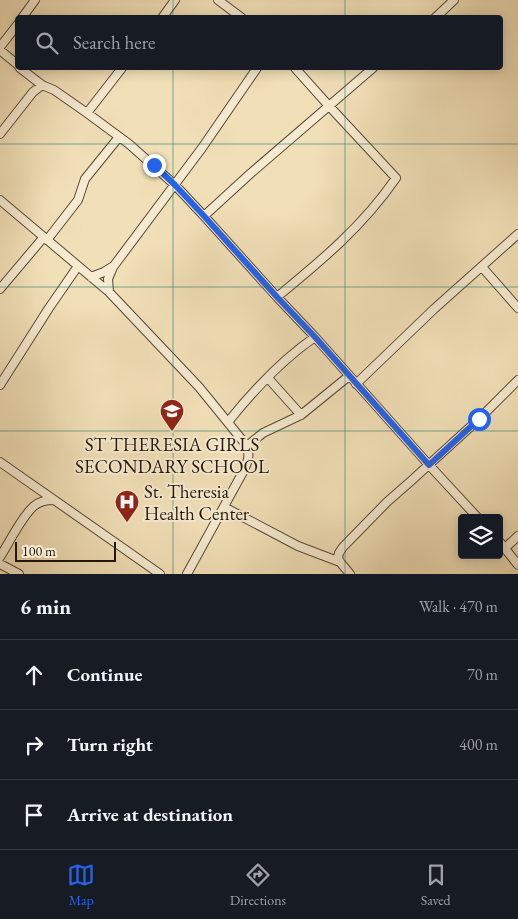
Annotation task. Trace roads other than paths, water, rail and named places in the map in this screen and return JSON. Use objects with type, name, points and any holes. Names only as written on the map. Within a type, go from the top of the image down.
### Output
[{"type":"street","points":[[24,15],[35,0]]},
{"type":"street","points":[[164,15],[175,0]]},
{"type":"street","points":[[218,0],[238,15]]},
{"type":"street","points":[[438,15],[454,0]]},
{"type":"street","points":[[15,28],[0,49],[15,62]]},
{"type":"street","points":[[23,70],[120,137],[175,185],[474,514]]},
{"type":"street","points":[[87,113],[120,70]]},
{"type":"street","points":[[109,292],[108,279],[113,266],[202,148],[256,70]]},
{"type":"street","points":[[277,297],[345,239],[378,204],[396,178],[297,70]]},
{"type":"street","points":[[204,216],[371,70]]},
{"type":"street","points":[[0,134],[34,92],[42,85]]},
{"type":"street","points":[[0,289],[78,200],[85,179],[120,137]]},
{"type":"street","points":[[0,200],[109,292],[199,387],[247,446],[248,460],[187,574]]},
{"type":"street","points":[[356,384],[428,315],[518,234]]},
{"type":"street","points":[[1,384],[48,308],[78,266]]},
{"type":"street","points":[[91,277],[113,266]]},
{"type":"street","points":[[482,267],[518,308]]},
{"type":"street","points":[[228,422],[238,409],[286,360],[315,337]]},
{"type":"street","points":[[0,367],[11,366]]},
{"type":"street","points":[[0,372],[1,384]]},
{"type":"street","points":[[247,446],[262,433],[301,415],[349,376]]},
{"type":"street","points":[[268,378],[301,415]]},
{"type":"street","points":[[350,574],[338,558],[343,547],[377,511],[504,396],[518,380]]},
{"type":"street","points":[[0,462],[160,574]]},
{"type":"street","points":[[0,557],[26,515],[34,506],[46,500],[53,500]]},
{"type":"street","points":[[224,507],[298,546],[340,562]]},
{"type":"street","points":[[505,548],[518,536]]},
{"type":"street","points":[[503,546],[518,565]]},
{"type":"street","points":[[0,564],[20,574]]},
{"type":"place","name":"ST THERESIA GIRLS SECONDARY SCHOOL","points":[[172,432]]},
{"type":"place","name":"St. Theresia Health Center","points":[[127,523]]}]
